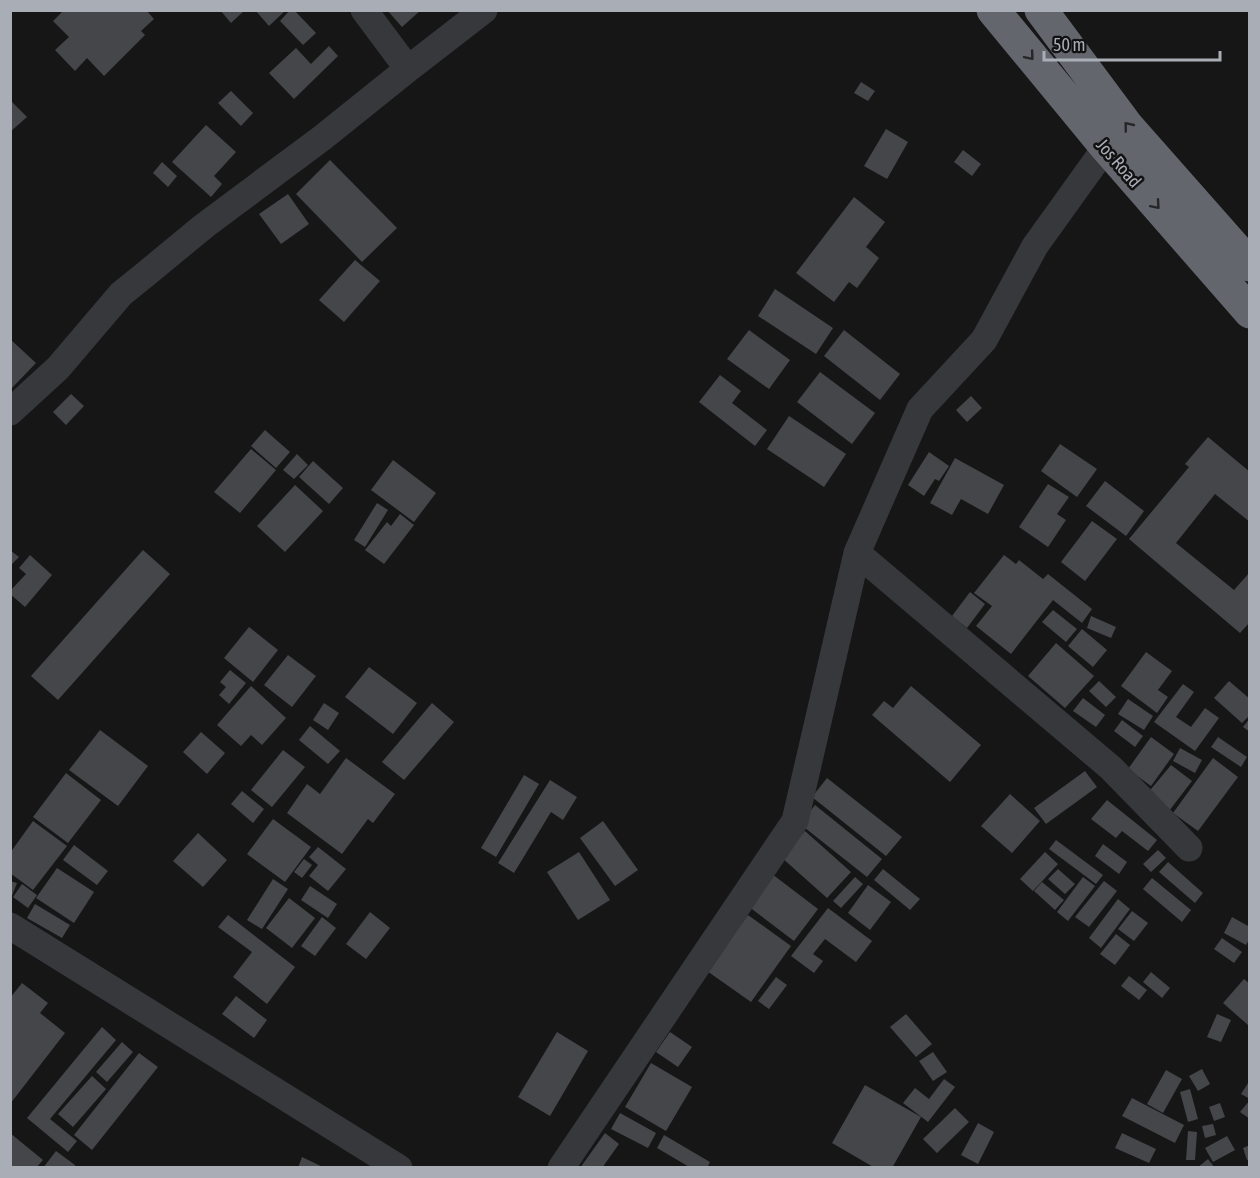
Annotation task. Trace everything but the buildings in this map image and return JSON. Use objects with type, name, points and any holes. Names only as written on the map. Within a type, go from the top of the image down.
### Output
[{"type":"highway","name":"Jos Road","points":[[993,10],[1106,147],[1250,312]]},
{"type":"highway","name":"Jos Road","points":[[1041,10],[1128,127],[1250,265]]},
{"type":"street","points":[[364,10],[408,69]]},
{"type":"street","points":[[10,412],[58,368],[122,294],[204,226],[322,138],[484,10]]},
{"type":"street","points":[[561,1167],[795,821],[857,553],[920,409],[984,340],[1035,246],[1106,147]]},
{"type":"street","points":[[857,553],[1111,768],[1189,848]]},
{"type":"street","points":[[10,926],[399,1167]]}]
